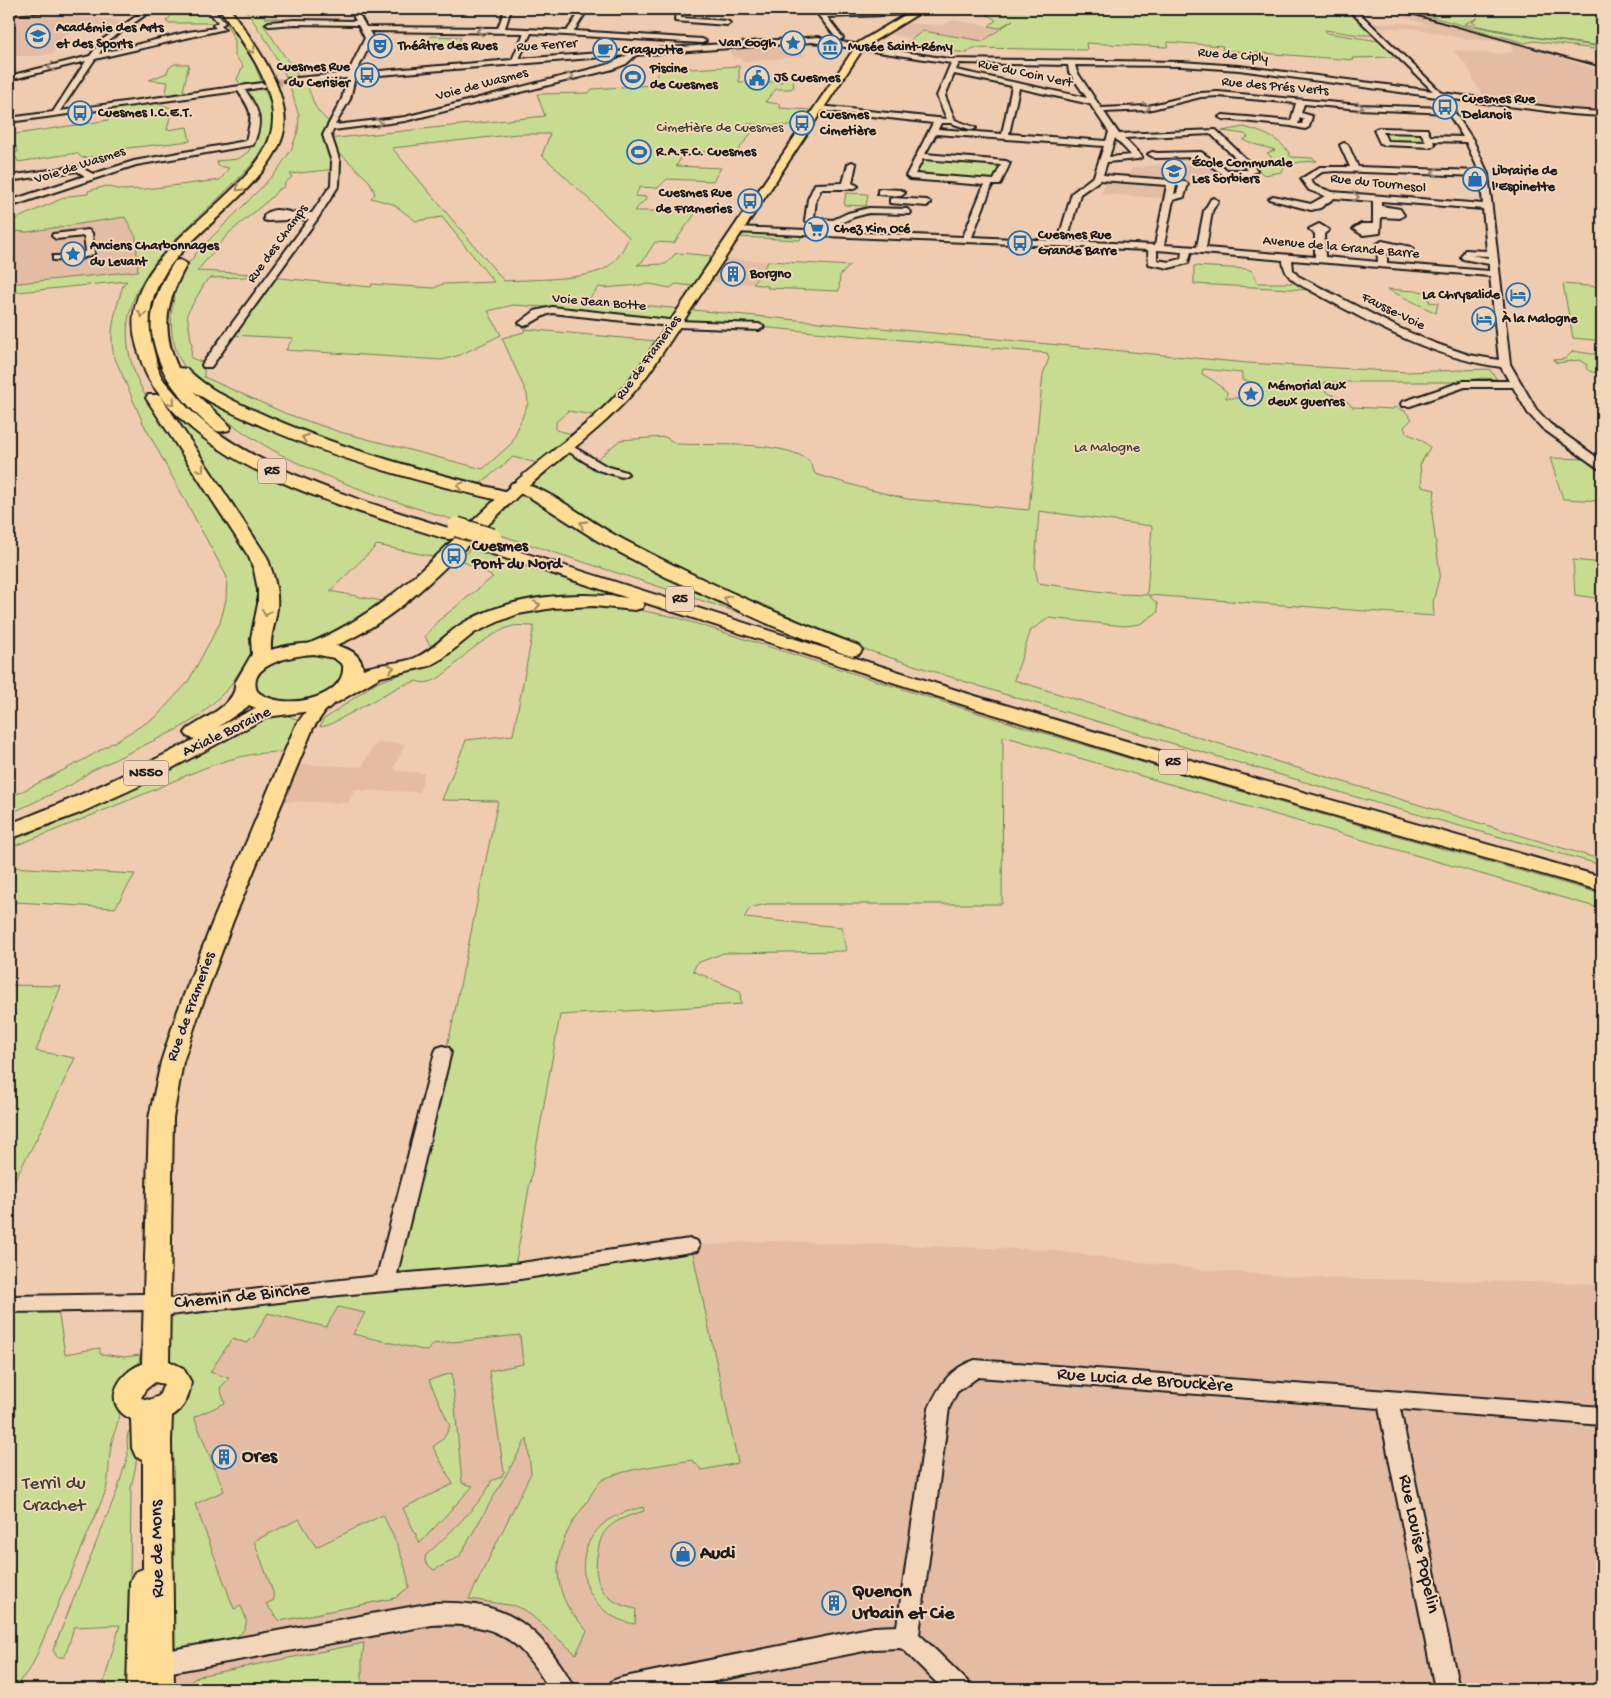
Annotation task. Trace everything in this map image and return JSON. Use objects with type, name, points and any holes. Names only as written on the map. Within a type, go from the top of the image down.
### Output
[{"type":"highway","name":"R5","points":[[225,9],[259,63],[271,88],[279,113],[278,132],[270,151],[255,172],[182,242],[160,270],[150,285],[142,309],[140,324],[142,344],[151,372],[172,402],[205,432],[226,446],[306,485],[487,542],[1186,755],[1602,872]]},
{"type":"highway","points":[[238,9],[272,61],[287,94]]},
{"type":"highway","name":"R5","points":[[284,151],[259,183],[197,243],[176,269],[168,285],[158,322],[162,352],[169,368],[189,396],[221,425],[242,440],[292,466],[453,531]]},
{"type":"highway","name":"Axiale Boraine","points":[[9,822],[86,790],[174,746],[240,702],[246,689],[247,676],[257,665],[263,652],[261,638],[267,611],[267,581],[262,568],[251,545],[146,384],[136,353],[142,344]]},
{"type":"highway","points":[[162,352],[171,357],[184,375],[204,390],[233,407],[263,421],[364,459],[420,476],[513,492],[534,492],[588,528],[673,573],[780,622],[854,650],[868,659]]},
{"type":"highway","name":"R5","points":[[487,542],[700,615],[968,700],[1173,762],[1602,884]]},
{"type":"highway","points":[[246,689],[254,699],[270,706],[283,708],[308,706],[329,700],[376,671],[408,666],[431,657],[455,637],[474,625],[494,616],[538,604],[579,600],[608,601],[700,615]]},
{"type":"highway","points":[[257,665],[283,652],[314,648],[332,651],[350,661],[355,674],[347,688]]},
{"type":"highway","name":"Axiale Boraine","points":[[9,832],[72,808],[129,782],[260,714],[283,708]]},
{"type":"main road","points":[[862,43],[915,11]]},
{"type":"main road","name":"Rue de Frameries","points":[[314,648],[352,631],[395,603],[513,492],[610,410],[634,384],[862,43]]},
{"type":"main road","points":[[350,661],[346,649],[348,636],[352,631]]},
{"type":"main road","name":"Rue de Frameries","points":[[156,1304],[161,1118],[171,1065],[188,1014],[239,880],[304,728],[318,707],[329,700]]},
{"type":"main road","points":[[283,708],[298,717],[304,728]]},
{"type":"main road","points":[[151,1677],[148,1498],[151,1411],[164,1407],[177,1395],[178,1382],[174,1375],[167,1371],[155,1371],[156,1304]]},
{"type":"street","points":[[9,12],[52,9]]},
{"type":"street","points":[[126,25],[142,9]]},
{"type":"street","points":[[57,114],[56,110],[104,40],[151,9]]},
{"type":"street","points":[[9,78],[188,34],[222,29],[216,25],[222,21],[205,9]]},
{"type":"street","points":[[330,128],[349,92],[351,75],[369,38],[353,9]]},
{"type":"street","points":[[500,31],[508,9]]},
{"type":"street","points":[[569,33],[584,9]]},
{"type":"street","points":[[679,9],[677,20],[728,23]]},
{"type":"street","points":[[790,9],[820,13],[915,11]]},
{"type":"street","points":[[1351,9],[1440,95],[1470,140],[1484,174],[1486,207],[1505,364],[1532,411],[1546,426],[1602,466]]},
{"type":"street","points":[[820,13],[838,40]]},
{"type":"street","points":[[269,24],[295,22],[569,33],[725,42],[738,45]]},
{"type":"street","points":[[515,61],[528,32]]},
{"type":"street","name":"Rue Ferrer","points":[[288,82],[515,61],[554,70],[636,53],[808,39],[862,43]]},
{"type":"street","name":"Rue de Ciply","points":[[862,43],[922,58],[956,61],[1180,64],[1239,68],[1602,116]]},
{"type":"street","name":"Voie de Wasmes","points":[[330,128],[405,120],[554,70],[619,64],[636,53]]},
{"type":"street","points":[[1112,63],[1118,54]]},
{"type":"street","points":[[952,121],[941,96],[956,61]]},
{"type":"street","points":[[9,70],[40,62]]},
{"type":"street","points":[[1071,63],[1073,72],[1115,134],[1138,157],[1104,160]]},
{"type":"street","name":"Rue du Coin Vert","points":[[952,71],[1093,102]]},
{"type":"street","points":[[9,83],[29,82]]},
{"type":"street","points":[[9,120],[262,85]]},
{"type":"street","points":[[1004,136],[1016,85]]},
{"type":"street","name":"Voie de Wasmes","points":[[9,204],[144,160],[250,143],[254,108],[240,88]]},
{"type":"street","name":"Rue des Prés Verts","points":[[1098,110],[1148,108],[1201,95],[1218,94],[1369,107],[1452,111]]},
{"type":"street","points":[[1294,124],[1301,101]]},
{"type":"street","points":[[819,108],[952,121],[972,127],[969,133]]},
{"type":"street","points":[[1223,117],[1294,124],[1295,126],[1305,127],[1308,116],[1296,115]]},
{"type":"street","points":[[921,156],[1006,163],[997,183],[910,176],[938,121]]},
{"type":"street","name":"Rue des Champs","points":[[207,365],[316,216],[335,185],[336,162],[327,139],[330,128]]},
{"type":"street","points":[[933,130],[1108,144]]},
{"type":"street","points":[[1378,130],[1424,131],[1428,138],[1431,145],[1384,143],[1378,130]]},
{"type":"street","points":[[1115,134],[1213,132],[1253,170],[1250,172],[1225,173],[1201,154],[1155,156],[1152,154]]},
{"type":"street","points":[[1062,243],[1076,193],[1098,177],[1108,144],[1115,134]]},
{"type":"street","points":[[1428,138],[1470,140]]},
{"type":"street","points":[[1344,146],[1355,169]]},
{"type":"street","points":[[852,164],[850,186],[820,185],[812,199],[809,220],[834,223],[901,193]]},
{"type":"street","points":[[9,178],[78,168],[91,176]]},
{"type":"street","name":"Rue du Tournesol","points":[[1484,174],[1355,169],[1320,170],[1306,176],[1306,182],[1309,186],[1332,195],[1377,207],[1486,207]]},
{"type":"street","points":[[1098,177],[1184,184],[1181,195],[1169,198],[1152,262],[1169,265],[1185,262],[1187,250]]},
{"type":"street","points":[[966,240],[989,183]]},
{"type":"street","points":[[1273,199],[1311,207],[1318,206],[1332,195]]},
{"type":"street","points":[[887,199],[927,203]]},
{"type":"street","points":[[887,199],[907,212]]},
{"type":"street","points":[[1201,250],[1208,211],[1214,201]]},
{"type":"street","points":[[1377,207],[1377,227]]},
{"type":"street","points":[[286,216],[316,216]]},
{"type":"street","points":[[828,246],[834,223]]},
{"type":"street","name":"Avenue de la Grande Barre","points":[[737,230],[831,234],[910,241],[966,240],[1201,250],[1494,274]]},
{"type":"street","points":[[56,236],[88,233],[91,252],[84,257],[56,258]]},
{"type":"street","points":[[1319,233],[1320,260]]},
{"type":"street","points":[[1382,250],[1383,266]]},
{"type":"street","name":"Fausse-Voie","points":[[1287,258],[1288,270],[1295,278],[1394,329],[1428,345],[1464,358],[1505,364]]},
{"type":"street","name":"Voie Jean Botte","points":[[524,323],[538,314],[552,310],[674,324],[759,327]]},
{"type":"street","points":[[1406,404],[1464,384],[1517,384]]},
{"type":"street","points":[[567,446],[602,468],[622,474]]},
{"type":"street","points":[[385,1283],[443,1052]]},
{"type":"street","name":"Chemin de Binche","points":[[9,1304],[144,1302],[170,1307],[385,1283],[506,1273],[690,1246]]},
{"type":"street","name":"Rue Lucia de Brouckère","points":[[907,1639],[939,1408],[950,1386],[975,1368],[1602,1416]]},
{"type":"street","name":"Rue Louise Popelin","points":[[1388,1400],[1447,1689]]},
{"type":"street","points":[[151,1677],[432,1614],[462,1613],[495,1619],[519,1633],[539,1655],[562,1689]]},
{"type":"street","points":[[620,1689],[892,1636],[907,1639],[917,1646],[959,1689]]},
{"type":"shaded area","points":[[1386,10],[1394,10],[1511,42],[1467,39],[1411,28],[1371,28],[1368,24],[1402,23],[1430,26]]},
{"type":"shaded area","name":"Académie des Arts et des Sports","points":[[9,13],[130,21],[114,33],[69,33],[53,53],[40,56],[9,56]]},
{"type":"shaded area","points":[[952,20],[1000,28],[981,41],[923,31],[912,38],[879,33],[898,22],[942,26]]},
{"type":"shaded area","points":[[792,42],[805,56],[744,62],[740,58],[735,58],[727,48]]},
{"type":"shaded area","points":[[1511,42],[1602,71],[1602,112],[1487,101],[1475,83],[1468,67],[1453,50],[1497,54],[1513,52]]},
{"type":"shaded area","name":"École Communale Les Sorbiers","points":[[1210,163],[1220,176],[1215,180],[1207,182],[1128,178],[1132,168],[1155,165]]},
{"type":"shaded area","name":"École Communale Les Sorbiers","points":[[1106,180],[1167,185],[1165,198],[1101,194]]},
{"type":"shaded area","name":"Anciens Charbonnages du Levant","points":[[125,216],[136,237],[138,271],[9,284],[9,231],[27,232]]},
{"type":"shaded area","points":[[723,259],[769,261],[753,284],[708,281]]},
{"type":"shaded area","points":[[380,742],[405,744],[394,768],[396,771],[424,773],[420,792],[354,790],[348,803],[272,801],[288,764],[362,767],[373,747]]},
{"type":"shaded area","points":[[770,1241],[1047,1250],[1196,1269],[1310,1278],[1582,1283],[1602,1286],[1602,1689],[166,1689],[166,1519],[184,1380],[167,1356],[167,1318],[690,1246]]},
{"type":"green space","points":[[197,9],[219,9],[254,63],[262,83],[241,86],[237,79],[243,66],[235,56],[235,41],[225,21],[214,23],[168,23],[166,21],[172,15],[191,15]]},
{"type":"green space","points":[[245,9],[260,9],[266,13],[265,18],[280,18],[282,21],[263,24],[300,79],[288,80],[267,41]]},
{"type":"green space","points":[[967,9],[1113,9],[1131,12],[1146,9],[1351,9],[1379,35],[1360,35],[1325,30],[1327,33],[1379,41],[1395,57],[1352,58],[1354,60],[1222,50],[1223,46],[1168,42],[1167,47],[1086,43],[1087,50],[973,48],[967,53],[902,46],[923,31],[983,41],[1013,20],[999,28],[989,26],[996,20],[982,11]]},
{"type":"green space","points":[[1404,9],[1602,9],[1602,46],[1541,38],[1478,26],[1472,22],[1478,18],[1464,24],[1524,36],[1602,47],[1602,50],[1534,41],[1525,43]]},
{"type":"green space","points":[[431,36],[461,37],[456,48],[424,48],[423,43],[429,41]]},
{"type":"green space","points":[[174,64],[189,64],[183,91],[203,93],[165,98],[168,82],[149,80],[167,73],[168,69]]},
{"type":"green space","points":[[687,66],[692,69],[739,66],[739,82],[782,82],[782,76],[795,77],[794,87],[790,89],[776,89],[765,102],[780,104],[780,108],[811,110],[801,124],[794,123],[792,126],[747,124],[745,127],[755,128],[736,153],[686,151],[676,166],[721,168],[713,181],[667,179],[658,188],[640,187],[635,196],[648,197],[634,211],[697,211],[674,243],[655,242],[642,262],[637,265],[666,264],[675,254],[680,253],[712,256],[693,286],[676,284],[670,288],[650,284],[599,287],[588,300],[1247,363],[1407,372],[1489,369],[1497,379],[1482,378],[1453,382],[1324,382],[1326,392],[1348,402],[1352,407],[1393,409],[1394,407],[1405,411],[1412,419],[1404,427],[1406,433],[1420,439],[1430,447],[1420,465],[1422,487],[1435,490],[1432,514],[1440,574],[1433,602],[1434,616],[1148,595],[1157,603],[1158,612],[1140,624],[1125,626],[1049,618],[1031,630],[1014,680],[1602,860],[1602,865],[1380,804],[1007,695],[848,644],[649,557],[534,487],[531,483],[568,449],[594,462],[620,440],[665,437],[677,444],[745,445],[781,449],[808,460],[815,474],[907,499],[1029,510],[1043,374],[1049,358],[1047,353],[759,327],[674,323],[559,308],[513,305],[488,311],[501,335],[460,355],[442,360],[286,350],[293,338],[229,335],[270,277],[371,287],[372,284],[434,288],[443,284],[494,282],[442,217],[416,221],[393,204],[371,198],[375,194],[370,182],[342,155],[334,156],[336,169],[290,174],[292,177],[285,183],[284,187],[278,190],[229,233],[197,271],[256,274],[244,277],[210,278],[206,281],[187,314],[192,346],[191,358],[207,364],[204,368],[204,377],[287,414],[340,432],[483,469],[512,443],[528,403],[527,394],[502,338],[524,332],[525,329],[656,341],[620,390],[594,415],[568,411],[556,422],[556,430],[572,434],[545,465],[513,457],[476,487],[367,456],[256,413],[213,391],[185,368],[178,356],[172,336],[171,315],[177,280],[197,252],[277,171],[291,150],[298,131],[299,116],[289,83],[305,81],[317,109],[332,124],[328,139],[545,116],[537,94],[589,93],[592,89],[654,85],[659,67]],"holes":[[[518,134],[550,134],[542,155],[629,237],[623,249],[609,266],[600,271],[574,277],[504,281],[392,148]],[[1203,369],[1242,373],[1242,380],[1259,384],[1253,388],[1256,398],[1226,398],[1227,392],[1202,374]],[[1039,511],[1152,526],[1147,595],[1118,594],[1038,583],[1035,566]]]},
{"type":"green space","points":[[263,86],[273,114],[270,136],[262,152],[238,179],[168,248],[148,272],[134,298],[127,326],[130,358],[144,393],[255,565],[260,595],[257,651],[249,664],[241,669],[228,689],[198,717],[180,728],[91,771],[71,785],[9,814],[9,798],[87,758],[156,717],[188,682],[220,623],[226,600],[227,577],[143,423],[114,356],[112,329],[123,285],[127,281],[9,293],[9,284],[138,271],[136,237],[125,217],[27,232],[9,231],[9,222],[68,196],[88,194],[88,191],[106,186],[122,190],[146,189],[220,180],[229,168],[218,166],[217,161],[238,159],[249,151],[255,120],[244,92],[247,89]]},
{"type":"green space","points":[[147,101],[172,108],[167,130],[187,127],[190,141],[119,149],[117,153],[82,158],[77,153],[18,162],[16,157],[9,158],[9,154],[18,152],[14,141],[9,141],[9,137],[16,134],[109,120],[101,107]]},
{"type":"green space","points":[[1244,127],[1271,137],[1283,145],[1291,157],[1312,158],[1317,161],[1300,162],[1285,166],[1282,172],[1264,175],[1255,166],[1267,164],[1275,160],[1267,153],[1275,150],[1243,140],[1248,137],[1245,134],[1222,131]]},
{"type":"green space","points":[[1383,131],[1421,133],[1426,143],[1388,142]]},
{"type":"green space","points":[[924,157],[1002,164],[994,181],[914,175]]},
{"type":"green space","points":[[846,193],[868,194],[866,206],[844,205]]},
{"type":"green space","points":[[746,233],[802,235],[800,240],[739,237]]},
{"type":"green space","points":[[769,261],[850,266],[840,275],[839,291],[767,288],[768,286],[753,284]]},
{"type":"green space","points":[[1194,266],[1247,269],[1252,271],[1258,283],[1297,283],[1311,290],[1194,284]]},
{"type":"green space","points":[[1563,284],[1602,287],[1602,341],[1573,338]]},
{"type":"green space","points":[[1387,289],[1429,292],[1429,302],[1438,303],[1436,313]]},
{"type":"green space","points":[[1573,351],[1592,354],[1602,352],[1602,372],[1589,371],[1586,368],[1587,365],[1579,360],[1557,363],[1553,360],[1565,359]]},
{"type":"green space","points":[[186,383],[230,408],[489,496],[494,501],[467,524],[354,487],[316,472],[246,434],[215,410]]},
{"type":"green space","points":[[174,416],[205,440],[256,469],[338,504],[450,540],[435,557],[377,545],[330,591],[387,602],[328,642],[269,654],[274,597],[172,417]]},
{"type":"green space","points":[[1550,458],[1592,459],[1602,466],[1602,501],[1563,499]]},
{"type":"green space","points":[[527,493],[780,626],[482,529],[521,494]]},
{"type":"green space","points":[[471,547],[638,599],[528,604],[436,647],[429,644],[425,636],[438,621],[493,577],[461,560]]},
{"type":"green space","points":[[1573,560],[1602,563],[1602,599],[1575,595]]},
{"type":"green space","points":[[614,605],[675,617],[991,717],[1201,780],[1602,894],[1602,909],[1003,736],[1002,904],[766,904],[750,908],[744,918],[842,927],[846,951],[724,953],[697,963],[693,971],[740,991],[741,1004],[560,1015],[514,1272],[385,1283],[451,1030],[498,801],[442,800],[466,740],[513,735],[534,626],[514,626],[502,630],[475,647],[439,678],[424,683],[417,681],[400,686],[329,725],[320,727],[323,720],[375,683],[414,670],[441,655],[468,634],[505,616],[536,608]]},
{"type":"green space","points":[[318,652],[342,660],[348,675],[324,696],[305,702],[282,702],[271,700],[262,695],[256,687],[255,677],[272,660]]},
{"type":"green space","points":[[281,713],[296,719],[299,724],[296,734],[282,752],[263,753],[228,760],[9,848],[9,837],[41,825],[263,716]]},
{"type":"green space","points":[[9,867],[135,874],[115,908],[16,902],[9,913]]},
{"type":"green space","points":[[9,985],[61,986],[36,1051],[75,1058],[37,1138],[9,1190]]},
{"type":"green space","points":[[692,1250],[738,1463],[702,1470],[692,1460],[633,1470],[611,1476],[599,1482],[563,1541],[558,1567],[562,1593],[568,1607],[587,1631],[576,1654],[525,1610],[516,1606],[469,1599],[531,1473],[527,1438],[459,1557],[434,1570],[425,1560],[426,1555],[473,1508],[491,1481],[501,1477],[504,1472],[489,1371],[523,1364],[520,1335],[433,1344],[427,1351],[353,1334],[365,1313],[338,1307],[326,1327],[268,1313],[254,1337],[247,1343],[232,1339],[210,1372],[229,1378],[220,1388],[225,1403],[194,1417],[224,1491],[195,1504],[234,1609],[241,1606],[246,1624],[238,1636],[221,1643],[185,1650],[171,1644],[166,1423],[184,1380],[167,1356],[168,1315]]},
{"type":"green space","name":"Terril du Crachet","points":[[58,1310],[65,1354],[100,1348],[100,1354],[125,1357],[140,1355],[138,1371],[118,1405],[119,1415],[111,1446],[108,1482],[105,1493],[32,1666],[15,1687],[9,1685],[9,1312]]},
{"type":"green space","points":[[452,1373],[462,1483],[473,1486],[420,1543],[403,1508],[453,1484],[433,1447],[444,1438],[450,1426],[429,1380]]},
{"type":"green space","points":[[133,1426],[136,1433],[137,1449],[131,1488],[129,1689],[102,1689],[120,1625],[74,1627],[65,1657],[57,1657],[53,1650],[117,1491],[128,1455],[128,1433]]},
{"type":"green space","points":[[643,1507],[644,1511],[619,1520],[606,1530],[600,1543],[596,1562],[596,1573],[602,1590],[616,1602],[636,1609],[635,1624],[618,1619],[604,1610],[594,1599],[587,1585],[584,1569],[585,1554],[591,1539],[602,1525],[616,1516]]},
{"type":"green space","points":[[383,1515],[402,1559],[409,1587],[395,1598],[280,1621],[266,1604],[274,1600],[273,1592],[254,1541],[299,1519],[316,1547]]},
{"type":"green space","points":[[364,1643],[362,1689],[179,1689],[199,1676]]},
{"type":"tunnel","points":[[262,85],[288,81]]},
{"type":"railway","points":[[1393,9],[1602,67]]},
{"type":"place","name":"Académie des Arts et des Sports","points":[[38,36]]},
{"type":"place","name":"Van Gogh","points":[[793,43]]},
{"type":"place","name":"Théâtre des Rues","points":[[380,46]]},
{"type":"place","name":"Musée Saint-Rémy","points":[[830,47]]},
{"type":"place","name":"Craquotte","points":[[605,50]]},
{"type":"place","name":"Cuesmes Rue du Cerisier","points":[[367,75]]},
{"type":"place","name":"Piscine de Cuesmes","points":[[633,77]]},
{"type":"place","name":"JS Cuesmes","points":[[757,78]]},
{"type":"place","name":"Cuesmes Rue Delanois","points":[[1445,107]]},
{"type":"place","name":"Cuesmes I.C.E.T.","points":[[80,113]]},
{"type":"place","name":"Cuesmes Cimetière","points":[[802,123]]},
{"type":"place","name":"R.A.F.C. Cuesmes","points":[[639,152]]},
{"type":"place","name":"École Communale Les Sorbiers","points":[[1174,171]]},
{"type":"place","name":"Librairie de l'Espinette","points":[[1475,179]]},
{"type":"place","name":"Cuesmes Rue de Frameries","points":[[750,201]]},
{"type":"place","name":"Chez Kim Océ","points":[[816,229]]},
{"type":"place","name":"Cuesmes Rue Grande Barre","points":[[1020,243]]},
{"type":"place","name":"Anciens Charbonnages du Levant","points":[[73,254]]},
{"type":"place","name":"Borgno","points":[[733,274]]},
{"type":"place","name":"La Chrysalide","points":[[1518,295]]},
{"type":"place","name":"À la Malogne","points":[[1484,319]]},
{"type":"place","name":"Mémorial aux deux guerres","points":[[1251,394]]},
{"type":"place","name":"Cuesmes Pont du Nord","points":[[454,556]]},
{"type":"place","name":"Ores","points":[[224,1457]]},
{"type":"place","name":"Audi","points":[[683,1554]]},
{"type":"place","name":"Quenon Urbain et Cie","points":[[834,1603]]},
{"type":"park label","name":"Cimetière de Cuesmes","points":[[720,128]]},
{"type":"park label","name":"La Malogne","points":[[1107,448]]}]
